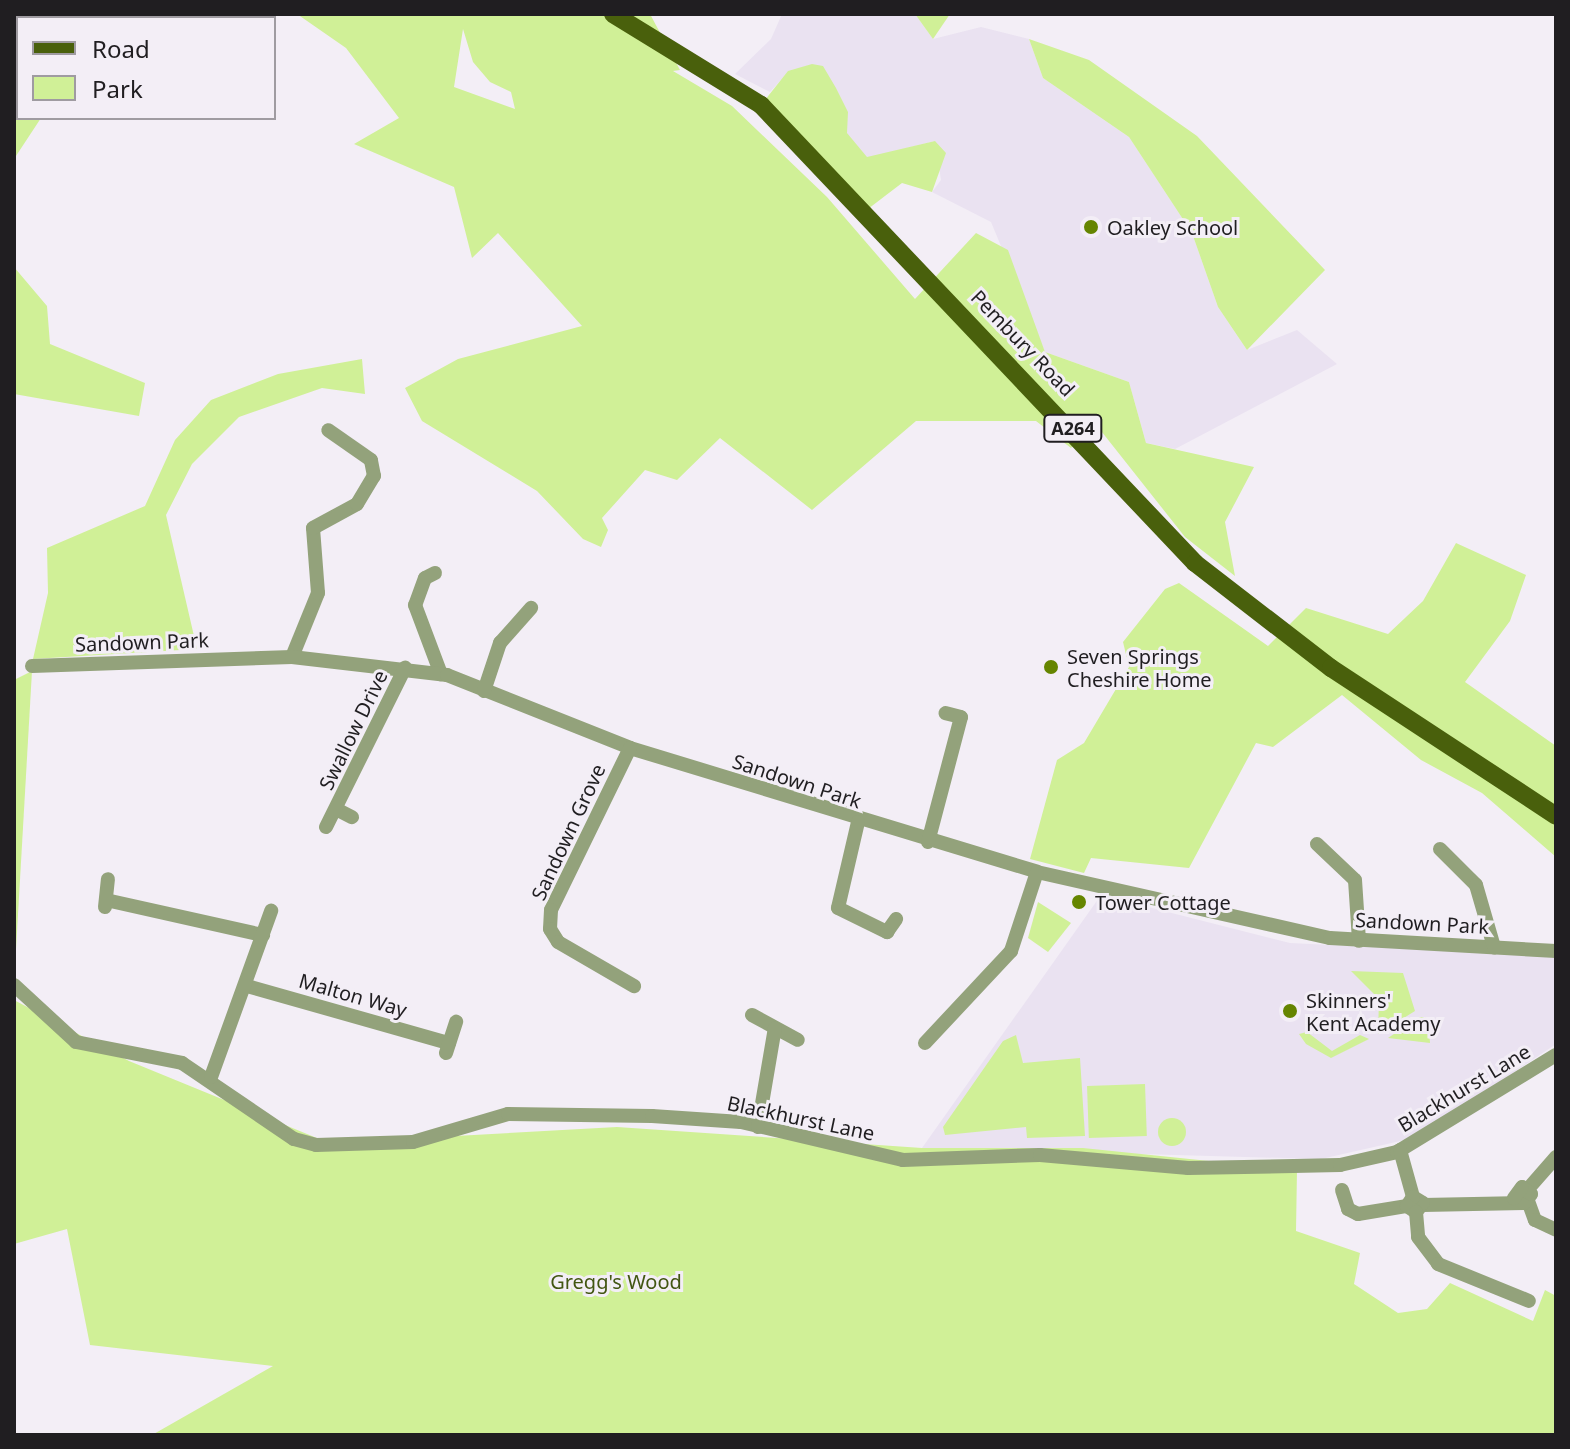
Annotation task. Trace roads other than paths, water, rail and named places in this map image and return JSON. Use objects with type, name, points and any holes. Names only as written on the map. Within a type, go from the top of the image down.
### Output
[{"type":"main road","name":"Pembury Road","points":[[613,14],[761,105],[1195,563],[1331,668],[1556,816]]},
{"type":"street","points":[[292,657],[318,593],[313,528],[357,504],[374,476],[371,460],[349,450],[328,430]]},
{"type":"street","points":[[435,573],[425,578],[415,605],[441,674]]},
{"type":"street","points":[[484,691],[500,643],[531,608]]},
{"type":"street","name":"Sandown Park","points":[[32,666],[292,657],[441,674],[630,748],[858,822],[1037,872],[1359,941],[1556,951]]},
{"type":"street","name":"Swallow Drive","points":[[326,827],[405,668]]},
{"type":"street","points":[[928,842],[968,718],[945,713]]},
{"type":"street","name":"Sandown Grove","points":[[630,748],[551,910],[550,929],[558,942],[634,986]]},
{"type":"street","name":"Swallow Drive","points":[[336,809],[352,817]]},
{"type":"street","points":[[858,822],[838,908],[887,939],[896,919]]},
{"type":"street","points":[[1317,844],[1355,880],[1359,941]]},
{"type":"street","points":[[1440,849],[1476,885],[1494,947]]},
{"type":"street","points":[[925,1043],[1011,951],[1037,872]]},
{"type":"street","points":[[108,879],[105,904],[263,935]]},
{"type":"street","points":[[211,1077],[247,986],[271,911]]},
{"type":"street","name":"Blackhurst Lane","points":[[14,985],[76,1042],[144,1052],[211,1077],[294,1139],[316,1145],[413,1142],[508,1114],[758,1127],[903,1160],[1040,1155],[1188,1168],[1325,1166],[1400,1150],[1556,1055]]},
{"type":"street","name":"Malton Way","points":[[247,986],[447,1048],[456,1022]]},
{"type":"street","points":[[752,1015],[798,1040]]},
{"type":"street","points":[[758,1127],[775,1028]]},
{"type":"street","points":[[1400,1150],[1424,1251],[1438,1264],[1529,1301]]},
{"type":"street","points":[[1342,1190],[1358,1214],[1415,1205],[1523,1196],[1556,1157]]},
{"type":"street","points":[[1523,1196],[1535,1220],[1556,1230]]},
{"type":"place","name":"Oakley School","points":[[1091,227]]},
{"type":"place","name":"Seven Springs Cheshire Home","points":[[1051,667]]},
{"type":"place","name":"Tower Cottage","points":[[1079,902]]},
{"type":"place","name":"Skinners' Kent Academy","points":[[1290,1011]]},
{"type":"park label","name":"Gregg's Wood","points":[[616,1281]]}]
